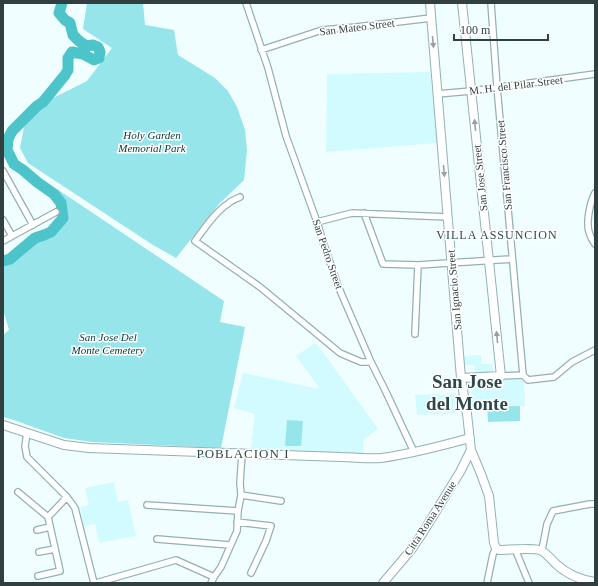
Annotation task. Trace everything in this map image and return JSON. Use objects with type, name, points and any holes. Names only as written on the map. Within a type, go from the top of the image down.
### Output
[{"type":"main road","name":"San Ignacio Street","points":[[430,3],[461,378],[471,450],[489,496],[494,543],[496,548]]},
{"type":"main road","name":"San Jose Street","points":[[462,3],[501,376]]},
{"type":"main road","points":[[461,378],[501,376]]},
{"type":"main road","points":[[3,425],[64,445],[89,448],[380,458],[447,445],[470,438]]},
{"type":"main road","name":"Citta Roma Avenue","points":[[383,583],[411,550],[422,534],[460,472],[471,450]]},
{"type":"main road","points":[[496,548],[499,550],[542,550],[558,566],[572,576],[595,582]]},
{"type":"street","name":"San Pedro Street","points":[[246,3],[268,68],[286,136],[318,222],[338,286],[371,362],[414,452]]},
{"type":"street","name":"San Francisco Street","points":[[491,3],[497,87],[523,375]]},
{"type":"street","name":"San Mateo Street","points":[[261,50],[322,30],[431,18]]},
{"type":"street","name":"M. H. del Pilar Street","points":[[437,94],[471,91],[595,74]]},
{"type":"street","points":[[3,171],[33,225]]},
{"type":"street","points":[[595,193],[588,218],[589,233],[595,244]]},
{"type":"street","points":[[240,197],[221,209],[195,241],[260,287],[340,353],[361,362],[371,362]]},
{"type":"street","points":[[3,240],[56,212]]},
{"type":"street","points":[[318,222],[352,214],[364,213],[448,217]]},
{"type":"street","points":[[364,213],[383,264],[452,264],[512,259]]},
{"type":"street","points":[[3,220],[12,236]]},
{"type":"street","points":[[415,334],[418,265]]},
{"type":"street","points":[[501,376],[523,375],[528,380],[554,377],[572,362],[595,350]]},
{"type":"street","points":[[27,433],[25,446],[27,457],[67,497],[75,508],[95,583],[176,560],[214,577]]},
{"type":"street","points":[[211,583],[221,567],[237,531],[238,511],[241,495],[240,483],[242,454]]},
{"type":"street","points":[[18,492],[48,516],[60,571],[38,576]]},
{"type":"street","points":[[241,495],[281,500]]},
{"type":"street","points":[[48,516],[67,497]]},
{"type":"street","points":[[542,550],[547,524],[553,511],[595,504]]},
{"type":"street","points":[[147,505],[238,511]]},
{"type":"street","points":[[237,522],[271,526],[266,541],[251,573]]},
{"type":"street","points":[[37,530],[50,527]]},
{"type":"street","points":[[156,539],[230,545]]},
{"type":"street","points":[[487,583],[493,554],[496,548]]},
{"type":"street","points":[[39,552],[55,549]]},
{"type":"street","points":[[515,550],[530,583]]},
{"type":"shaded area","points":[[430,72],[437,143],[326,152],[327,74]]},
{"type":"shaded area","points":[[315,343],[378,429],[363,440],[364,454],[251,449],[255,414],[234,408],[243,373],[320,389],[296,356]]},
{"type":"shaded area","points":[[481,355],[481,364],[493,364],[493,373],[475,374],[475,365],[463,365],[463,356]]},
{"type":"shaded area","points":[[524,380],[525,406],[472,407],[471,381]]},
{"type":"shaded area","points":[[456,394],[457,413],[442,414],[440,398],[441,414],[417,415],[415,395]]},
{"type":"shaded area","points":[[114,482],[118,502],[128,500],[136,536],[99,543],[95,524],[84,526],[80,507],[89,505],[85,488]]},
{"type":"green space","name":"Holy Garden Memorial Park","points":[[87,3],[143,3],[145,25],[174,30],[178,55],[215,78],[228,91],[237,107],[245,130],[247,150],[244,180],[219,204],[176,258],[153,245],[28,163],[20,148],[24,127],[47,101],[87,81],[112,48],[83,29]]},
{"type":"green space","name":"San Jose Del Monte Cemetery","points":[[57,189],[224,301],[220,322],[245,327],[221,448],[92,442],[64,438],[3,417],[3,335],[9,330],[3,313],[3,267],[23,255],[31,242],[51,238],[67,219]]},
{"type":"green space","points":[[520,406],[520,421],[488,422],[487,407]]},
{"type":"green space","points":[[287,420],[303,421],[301,446],[285,446]]},
{"type":"waterway","points":[[3,261],[10,259],[35,238],[51,232],[63,218],[61,203],[54,194],[14,164],[7,150],[8,139],[12,131],[43,102],[65,75],[68,70],[68,58],[72,52],[83,54],[94,60],[99,58],[100,52],[98,47],[93,45],[86,46],[73,35],[70,23],[59,13],[62,3]]},
{"type":"district","name":"VILLA ASSUNCION","points":[[497,235]]},
{"type":"district","name":"San Jose del Monte","points":[[467,392]]},
{"type":"district","name":"POBLACION I","points":[[243,453]]}]
